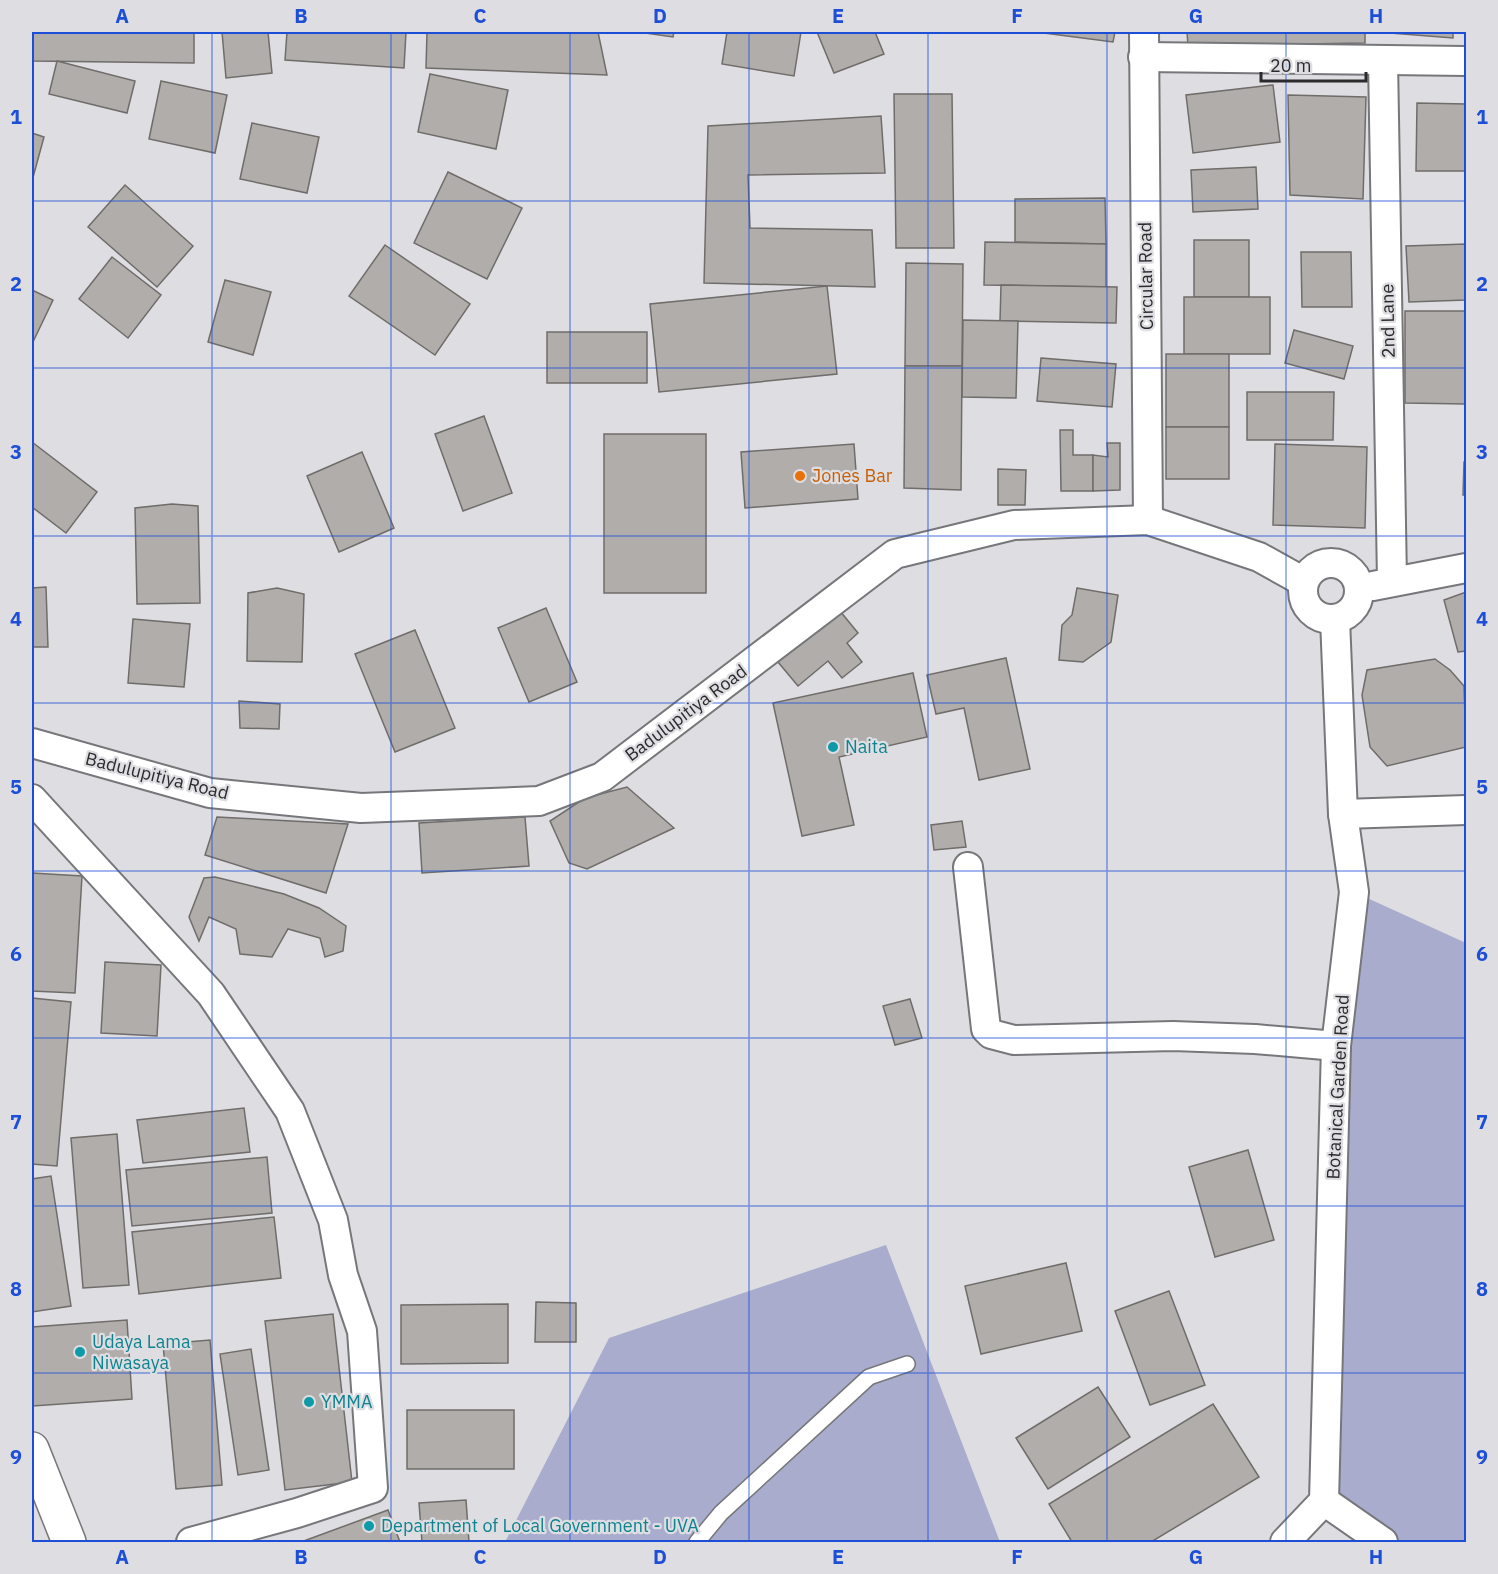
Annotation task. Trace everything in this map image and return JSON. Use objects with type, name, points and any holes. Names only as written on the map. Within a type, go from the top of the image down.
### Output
[{"type":"street","points":[[1143,44],[1383,60],[1467,61]]},
{"type":"street","name":"Circular Road","points":[[1143,44],[1148,520]]},
{"type":"street","name":"2nd Lane","points":[[1383,60],[1392,582]]},
{"type":"street","name":"Badulupitiya Road","points":[[32,743],[210,793],[361,808],[539,801],[603,777],[896,554],[1014,525],[1148,520],[1259,557],[1304,582]]},
{"type":"street","points":[[1324,563],[1344,565],[1352,571],[1359,589],[1355,605],[1344,616],[1326,619],[1309,609],[1304,601],[1304,582],[1308,573],[1324,563]]},
{"type":"street","points":[[1359,589],[1467,568]]},
{"type":"street","name":"Botanical Garden Road","points":[[1324,1501],[1336,1046],[1354,892],[1343,814],[1335,619]]},
{"type":"street","points":[[32,799],[211,994],[290,1111],[333,1220],[343,1275],[362,1331],[374,1488],[297,1514],[191,1542]]},
{"type":"street","points":[[1343,814],[1467,810]]},
{"type":"street","points":[[968,867],[986,1029],[991,1034],[1014,1040],[1173,1036],[1255,1039],[1336,1046]]},
{"type":"street","points":[[32,1449],[69,1542]]},
{"type":"street","points":[[1285,1542],[1324,1501],[1383,1542]]},
{"type":"lane","points":[[697,1542],[721,1514],[869,1377],[907,1364]]},
{"type":"shaded area","points":[[1354,892],[1466,943],[1466,1542],[1383,1542],[1324,1501]]},
{"type":"shaded area","points":[[886,1245],[1000,1542],[505,1542],[609,1338]]},
{"type":"building","points":[[32,32],[194,32],[194,63],[32,61]]},
{"type":"building","points":[[222,32],[268,32],[272,73],[226,78]]},
{"type":"building","points":[[287,32],[406,32],[404,68],[285,60]]},
{"type":"building","points":[[427,32],[598,32],[607,75],[426,68]]},
{"type":"building","points":[[638,32],[674,32],[673,37]]},
{"type":"building","points":[[727,32],[801,32],[794,76],[722,64]]},
{"type":"building","points":[[817,32],[875,32],[884,54],[834,73]]},
{"type":"building","points":[[1036,32],[1115,32],[1113,42]]},
{"type":"building","points":[[1187,32],[1365,32],[1365,43],[1188,46]]},
{"type":"building","points":[[1377,32],[1453,32],[1453,38]]},
{"type":"building","points":[[57,61],[135,81],[127,113],[49,94]]},
{"type":"building","points":[[430,74],[508,90],[496,149],[418,132]]},
{"type":"building","points":[[161,81],[227,95],[215,153],[149,139]]},
{"type":"building","points":[[1273,85],[1280,142],[1193,153],[1186,95]]},
{"type":"building","points":[[894,94],[952,94],[954,248],[896,248]]},
{"type":"building","points":[[1288,95],[1366,97],[1363,199],[1290,195]]},
{"type":"building","points":[[1417,103],[1466,104],[1466,171],[1416,171]]},
{"type":"building","points":[[881,116],[885,173],[748,175],[750,228],[872,230],[875,287],[704,283],[708,126]]},
{"type":"building","points":[[252,123],[319,137],[307,193],[240,179]]},
{"type":"building","points":[[32,133],[44,137],[32,181]]},
{"type":"building","points":[[1256,167],[1258,209],[1193,212],[1191,170]]},
{"type":"building","points":[[448,172],[522,208],[487,279],[414,243]]},
{"type":"building","points":[[125,185],[193,246],[157,287],[88,227]]},
{"type":"building","points":[[1105,198],[1106,244],[1015,242],[1015,199]]},
{"type":"building","points":[[1194,240],[1249,240],[1249,297],[1194,297]]},
{"type":"building","points":[[985,242],[1106,244],[1106,287],[984,285]]},
{"type":"building","points":[[1466,244],[1466,300],[1409,302],[1406,246]]},
{"type":"building","points":[[385,245],[470,304],[435,355],[349,296]]},
{"type":"building","points":[[1301,252],[1351,252],[1352,307],[1302,307]]},
{"type":"building","points":[[112,257],[161,295],[128,338],[79,299]]},
{"type":"building","points":[[906,263],[963,264],[962,366],[905,366]]},
{"type":"building","points":[[225,280],[271,292],[253,355],[208,342]]},
{"type":"building","points":[[1001,285],[1117,287],[1116,323],[1000,321]]},
{"type":"building","points":[[827,286],[837,374],[659,392],[650,304]]},
{"type":"building","points":[[32,290],[53,300],[32,344]]},
{"type":"building","points":[[1184,297],[1270,297],[1270,354],[1184,354]]},
{"type":"building","points":[[1405,311],[1466,311],[1466,404],[1405,403]]},
{"type":"building","points":[[963,320],[1018,321],[1016,398],[962,397]]},
{"type":"building","points":[[1294,330],[1353,346],[1344,379],[1285,363]]},
{"type":"building","points":[[547,332],[647,332],[647,383],[547,383]]},
{"type":"building","points":[[1166,354],[1229,354],[1229,427],[1166,427]]},
{"type":"building","points":[[1041,358],[1116,364],[1112,407],[1037,401]]},
{"type":"building","points":[[905,366],[962,366],[961,490],[904,488]]},
{"type":"building","points":[[1247,392],[1334,392],[1333,440],[1247,440]]},
{"type":"building","points":[[484,416],[512,493],[463,511],[435,434]]},
{"type":"building","points":[[1166,427],[1229,427],[1229,479],[1166,479]]},
{"type":"building","points":[[1060,430],[1073,430],[1073,455],[1093,455],[1093,491],[1061,491]]},
{"type":"building","points":[[604,434],[706,434],[706,593],[604,593]]},
{"type":"building","points":[[32,442],[97,492],[66,533],[32,507]]},
{"type":"building","points":[[1107,443],[1120,443],[1120,490],[1093,491],[1093,455],[1108,457]]},
{"type":"building","name":"Jones Bar","points":[[854,444],[858,499],[745,508],[741,452]]},
{"type":"building","points":[[1275,444],[1367,447],[1365,528],[1273,525]]},
{"type":"building","points":[[362,452],[394,528],[339,552],[307,476]]},
{"type":"building","points":[[1464,462],[1466,462],[1466,495],[1463,495]]},
{"type":"building","points":[[998,469],[1026,470],[1025,505],[998,505]]},
{"type":"building","points":[[172,504],[198,506],[200,603],[137,604],[135,508]]},
{"type":"building","points":[[46,587],[48,647],[32,647],[32,588]]},
{"type":"building","points":[[277,588],[304,594],[302,662],[247,661],[248,593]]},
{"type":"building","points":[[1077,588],[1118,595],[1111,642],[1083,662],[1059,660],[1062,625],[1072,615]]},
{"type":"building","points":[[1466,592],[1466,651],[1458,652],[1444,600]]},
{"type":"building","points":[[546,608],[577,682],[529,702],[498,628]]},
{"type":"building","points":[[840,611],[858,633],[847,643],[862,662],[842,678],[828,661],[798,686],[778,662]]},
{"type":"building","points":[[133,619],[190,624],[184,687],[128,683]]},
{"type":"building","points":[[415,630],[455,728],[395,752],[355,654]]},
{"type":"building","points":[[1006,658],[1030,769],[979,780],[964,708],[936,714],[927,675]]},
{"type":"building","points":[[1435,659],[1450,670],[1464,686],[1466,747],[1387,766],[1370,747],[1362,695],[1367,670]]},
{"type":"building","name":"Naita","points":[[913,673],[927,737],[839,757],[854,825],[802,836],[773,703]]},
{"type":"building","points":[[239,701],[280,704],[279,729],[240,728]]},
{"type":"building","points":[[627,787],[674,828],[587,869],[569,863],[550,821],[585,798]]},
{"type":"building","points":[[217,817],[348,824],[326,893],[205,855]]},
{"type":"building","points":[[525,817],[529,866],[422,873],[419,823]]},
{"type":"building","points":[[962,821],[966,847],[934,850],[931,825]]},
{"type":"building","points":[[32,873],[82,876],[75,993],[32,991]]},
{"type":"building","points":[[215,877],[284,894],[319,908],[346,926],[343,951],[325,957],[320,938],[288,929],[272,957],[240,954],[236,929],[209,917],[199,941],[189,917],[204,878]]},
{"type":"building","points":[[105,962],[161,965],[157,1036],[101,1033]]},
{"type":"building","points":[[32,998],[71,1002],[57,1166],[32,1164]]},
{"type":"building","points":[[910,999],[922,1038],[895,1045],[883,1006]]},
{"type":"building","points":[[244,1108],[250,1152],[143,1163],[137,1120]]},
{"type":"building","points":[[117,1134],[129,1285],[83,1288],[71,1138]]},
{"type":"building","points":[[1248,1150],[1274,1240],[1215,1257],[1189,1167]]},
{"type":"building","points":[[267,1157],[272,1213],[132,1226],[126,1170]]},
{"type":"building","points":[[51,1176],[71,1306],[32,1312],[32,1179]]},
{"type":"building","points":[[274,1217],[281,1278],[139,1294],[132,1232]]},
{"type":"building","points":[[1066,1263],[1082,1331],[981,1354],[965,1286]]},
{"type":"building","points":[[1169,1291],[1205,1385],[1150,1405],[1115,1311]]},
{"type":"building","points":[[536,1302],[576,1303],[576,1342],[535,1342]]},
{"type":"building","points":[[508,1304],[508,1363],[401,1364],[401,1305]]},
{"type":"building","name":"YMMA","points":[[333,1314],[352,1482],[285,1490],[265,1321]]},
{"type":"building","name":"Udaya Lama Niwasaya","points":[[127,1320],[132,1399],[33,1406],[32,1327]]},
{"type":"building","points":[[210,1340],[222,1485],[176,1489],[163,1344]]},
{"type":"building","points":[[251,1349],[269,1470],[238,1475],[220,1354]]},
{"type":"building","points":[[1098,1387],[1130,1437],[1048,1489],[1016,1438]]},
{"type":"building","points":[[1213,1404],[1259,1477],[1151,1542],[1072,1542],[1049,1504]]},
{"type":"building","points":[[407,1410],[514,1410],[514,1469],[407,1469]]},
{"type":"building","points":[[466,1500],[469,1542],[422,1542],[419,1503]]},
{"type":"building","name":"Department of Local Government - UVA","points":[[388,1510],[400,1542],[301,1542]]},
{"type":"place","name":"Jones Bar","points":[[800,476]]},
{"type":"place","name":"Naita","points":[[833,747]]},
{"type":"place","name":"Udaya Lama Niwasaya","points":[[80,1352]]},
{"type":"place","name":"YMMA","points":[[309,1402]]},
{"type":"place","name":"Department of Local Government - UVA","points":[[369,1526]]}]
